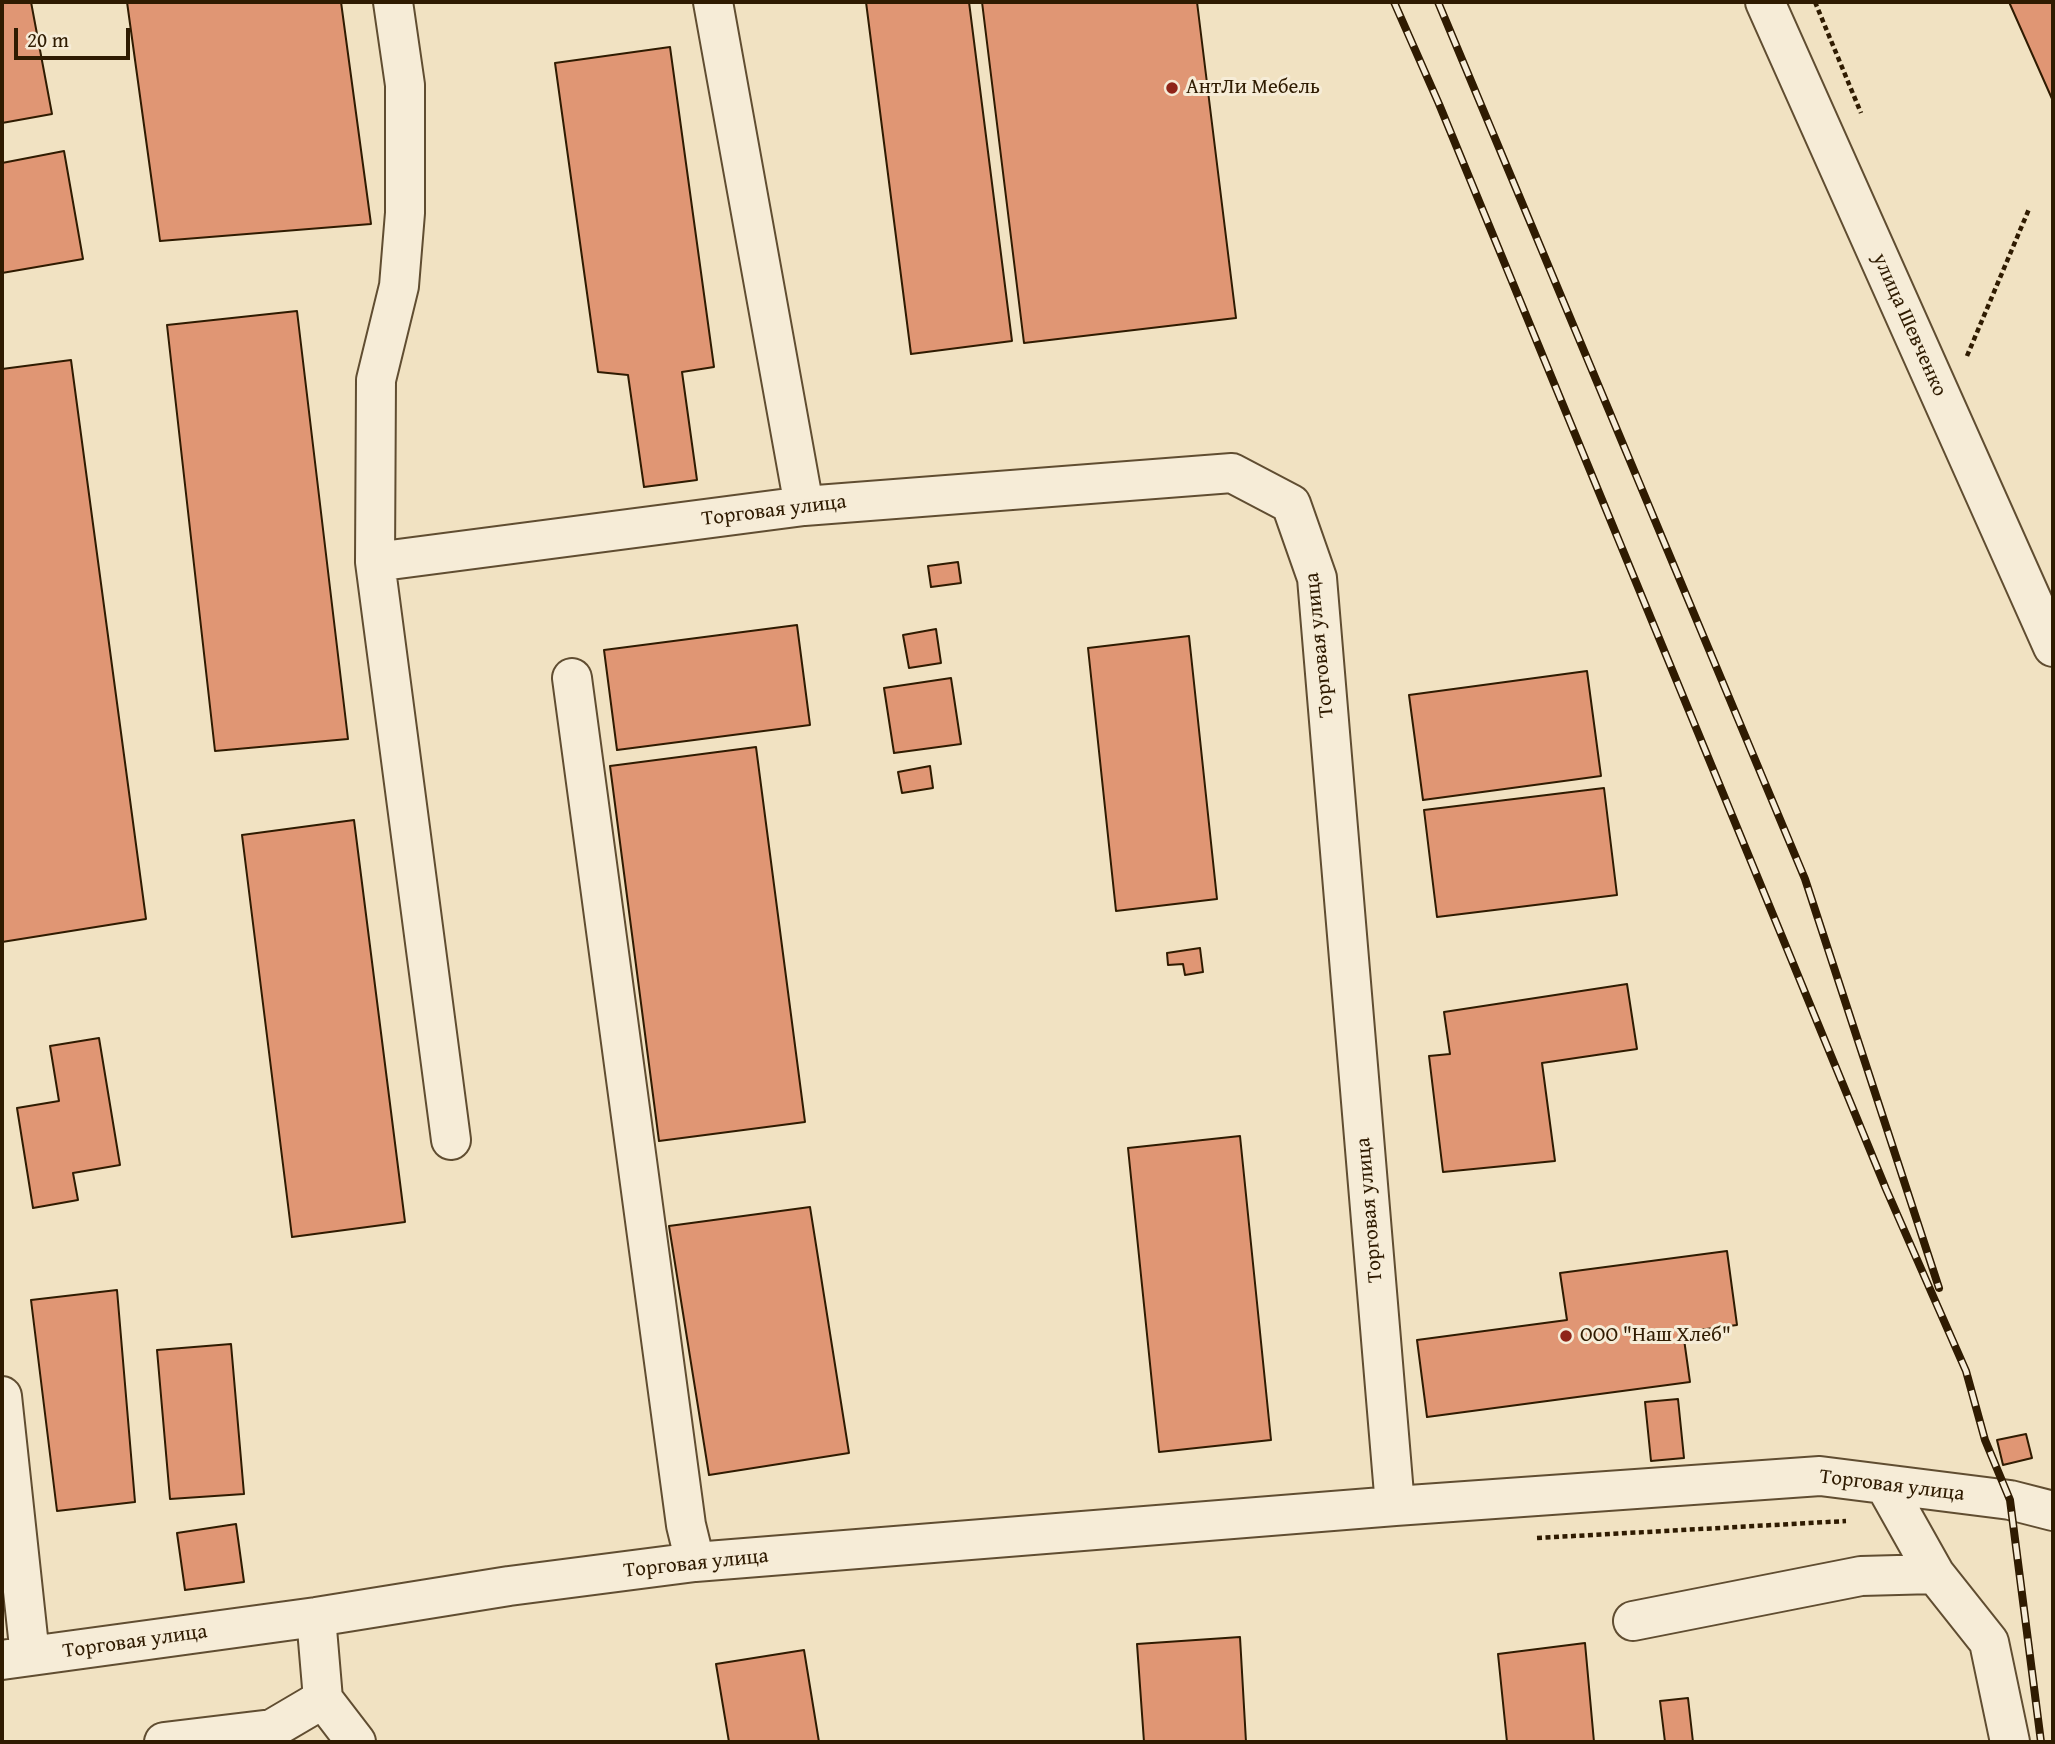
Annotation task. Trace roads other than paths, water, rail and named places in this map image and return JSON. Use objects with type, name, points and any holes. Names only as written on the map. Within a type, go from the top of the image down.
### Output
[{"type":"street","points":[[393,2],[405,85],[404,213],[399,286],[376,380],[375,562],[451,1140]]},
{"type":"street","points":[[713,2],[803,506]]},
{"type":"street","name":"улица Шевченко","points":[[1766,2],[2053,647]]},
{"type":"street","name":"Торговая улица","points":[[375,562],[803,506],[1232,473],[1291,504],[1317,578],[1395,1506]]},
{"type":"street","points":[[572,678],[684,1512],[695,1562]]},
{"type":"street","points":[[2,1396],[16,1658]]},
{"type":"street","name":"Торговая улица","points":[[16,1658],[316,1617],[509,1586],[695,1562],[1395,1506],[1820,1476],[2010,1500],[2053,1511]]},
{"type":"street","points":[[1885,1485],[1934,1574],[1989,1642],[2010,1742]]},
{"type":"street","points":[[1633,1621],[1861,1576],[1934,1574]]},
{"type":"street","points":[[316,1617],[323,1699],[356,1742]]},
{"type":"street","points":[[164,1742],[272,1729],[323,1699]]},
{"type":"railway","points":[[1394,2],[1439,104],[1886,1189],[1966,1371],[1985,1440],[2010,1500],[2041,1742]]},
{"type":"railway","points":[[1438,2],[1805,879],[1939,1288]]},
{"type":"place","name":"АнтЛи Мебель","points":[[1172,88]]},
{"type":"place","name":"ООО \"Наш Хлеб\"","points":[[1566,1336]]}]
